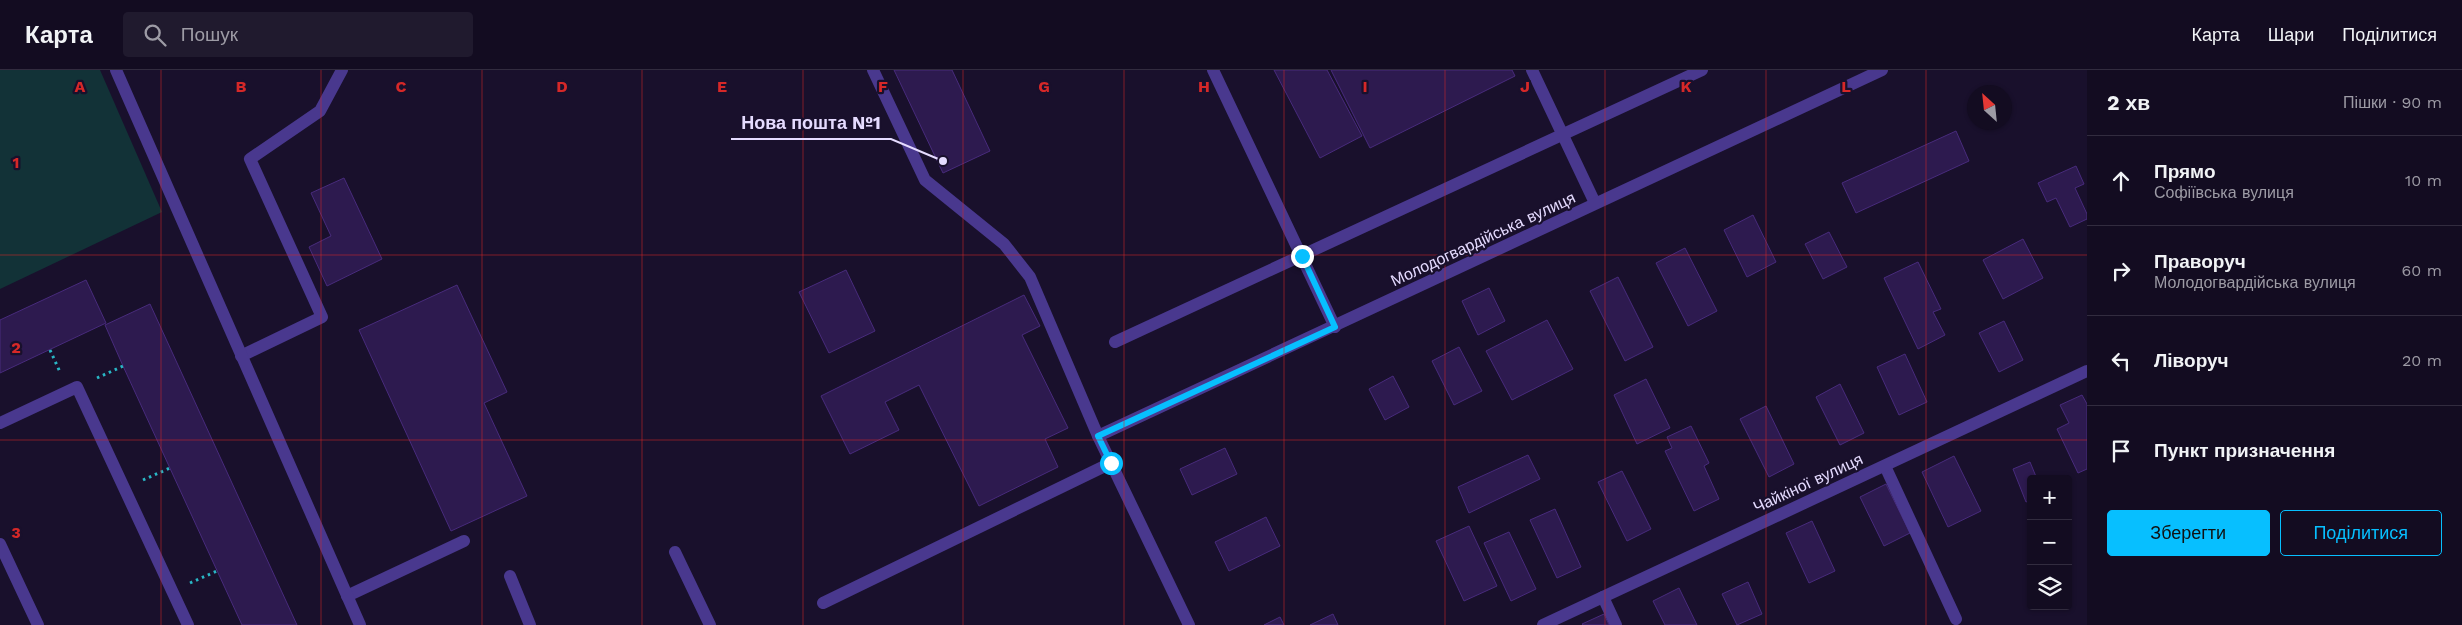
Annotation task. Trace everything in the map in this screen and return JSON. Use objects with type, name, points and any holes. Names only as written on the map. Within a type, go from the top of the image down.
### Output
[{"type":"street","points":[[116,70],[360,625]]},
{"type":"street","points":[[241,356],[322,317],[250,159],[320,112],[342,70]]},
{"type":"street","points":[[873,70],[925,180],[1004,244],[1030,277],[1098,436],[1189,625]]},
{"type":"street","points":[[1213,70],[1335,327]]},
{"type":"street","points":[[1532,70],[1595,204]]},
{"type":"street","points":[[1115,342],[1702,70]]},
{"type":"street","name":"Молодогвардійська вулиця","points":[[1098,436],[1882,70]]},
{"type":"street","name":"Чайкіної вулиця","points":[[1543,625],[1885,466],[2086,376]]},
{"type":"street","points":[[0,423],[77,387],[188,625]]},
{"type":"street","points":[[824,603],[1111,463]]},
{"type":"street","points":[[1885,466],[1956,619]]},
{"type":"street","points":[[347,596],[464,542]]},
{"type":"street","points":[[0,544],[38,625]]},
{"type":"street","points":[[675,552],[710,625]]},
{"type":"street","points":[[510,576],[530,625]]},
{"type":"street","points":[[1603,597],[1616,625]]},
{"type":"path","points":[[77,387],[123,366]]},
{"type":"path","points":[[124,489],[170,468]]},
{"type":"path","points":[[172,591],[217,571]]},
{"type":"green space","points":[[0,70],[100,70],[162,212],[0,289]]},
{"type":"building","points":[[894,70],[952,70],[990,151],[943,173]]},
{"type":"building","points":[[1274,70],[1327,70],[1362,136],[1320,158]]},
{"type":"building","points":[[1331,70],[1512,70],[1515,76],[1370,148]]},
{"type":"building","points":[[1956,131],[1969,161],[1856,213],[1842,183]]},
{"type":"building","points":[[2076,166],[2084,184],[2075,188],[2087,214],[2087,219],[2070,227],[2056,198],[2047,202],[2038,183]]},
{"type":"building","points":[[344,178],[382,259],[327,286],[309,247],[331,236],[311,193]]},
{"type":"building","points":[[1753,215],[1776,262],[1747,277],[1724,230]]},
{"type":"building","points":[[1829,232],[1847,267],[1823,279],[1805,244]]},
{"type":"building","points":[[2023,239],[2043,278],[2003,299],[1983,260]]},
{"type":"building","points":[[1685,248],[1717,311],[1688,326],[1656,263]]},
{"type":"building","points":[[1918,262],[1941,309],[1933,312],[1945,335],[1918,349],[1884,278]]},
{"type":"building","points":[[846,270],[875,331],[829,353],[799,292]]},
{"type":"building","points":[[1618,277],[1653,347],[1625,361],[1590,291]]},
{"type":"building","points":[[86,280],[106,323],[0,373],[0,320]]},
{"type":"building","points":[[457,285],[507,392],[484,403],[527,496],[451,531],[359,330]]},
{"type":"building","points":[[1489,288],[1505,321],[1478,335],[1462,301]]},
{"type":"building","points":[[1024,295],[1040,326],[1022,335],[1068,428],[1045,439],[1058,467],[979,506],[919,385],[885,402],[899,430],[850,454],[821,396]]},
{"type":"building","points":[[150,304],[297,625],[242,625],[123,366],[105,325]]},
{"type":"building","points":[[1547,320],[1573,369],[1512,400],[1486,351]]},
{"type":"building","points":[[2004,321],[2023,360],[1999,372],[1979,333]]},
{"type":"building","points":[[1459,347],[1482,391],[1454,405],[1432,361]]},
{"type":"building","points":[[1905,354],[1927,402],[1899,415],[1877,367]]},
{"type":"building","points":[[1393,376],[1409,407],[1385,420],[1369,389]]},
{"type":"building","points":[[1646,379],[1670,428],[1637,444],[1614,395]]},
{"type":"building","points":[[1840,384],[1864,433],[1840,445],[1816,397]]},
{"type":"building","points":[[2082,395],[2087,404],[2087,469],[2078,473],[2057,429],[2069,423],[2060,405]]},
{"type":"building","points":[[1766,406],[1794,464],[1769,477],[1740,419]]},
{"type":"building","points":[[1691,426],[1709,463],[1704,466],[1719,499],[1694,511],[1665,451],[1672,448],[1667,437]]},
{"type":"building","points":[[1225,448],[1237,474],[1192,495],[1180,469]]},
{"type":"building","points":[[1528,455],[1540,479],[1469,513],[1458,487]]},
{"type":"building","points":[[1954,456],[1981,511],[1948,527],[1922,472]]},
{"type":"building","points":[[2030,462],[2035,475],[2027,475],[2027,502],[2026,502],[2013,469]]},
{"type":"building","points":[[1622,471],[1651,529],[1627,541],[1598,482]]},
{"type":"building","points":[[1886,484],[1910,533],[1884,546],[1860,497]]},
{"type":"building","points":[[1555,509],[1581,567],[1557,578],[1530,520]]},
{"type":"building","points":[[1266,517],[1280,546],[1229,571],[1215,542]]},
{"type":"building","points":[[1812,521],[1835,571],[1809,583],[1786,533]]},
{"type":"building","points":[[1469,526],[1497,586],[1464,601],[1436,541]]},
{"type":"building","points":[[1509,532],[1536,589],[1511,601],[1484,543]]},
{"type":"building","points":[[1748,582],[1762,614],[1737,625],[1722,594]]},
{"type":"building","points":[[1679,588],[1697,625],[1665,625],[1653,601]]},
{"type":"building","points":[[1333,614],[1338,625],[1310,625]]},
{"type":"building","points":[[1604,614],[1609,625],[1582,624]]},
{"type":"building","points":[[1280,617],[1284,625],[1264,625]]},
{"type":"place","name":"Нова пошта №1","points":[[943,161]]},
{"type":"route","points":[[1111,463],[1098,436],[1335,327],[1302,256]]}]
